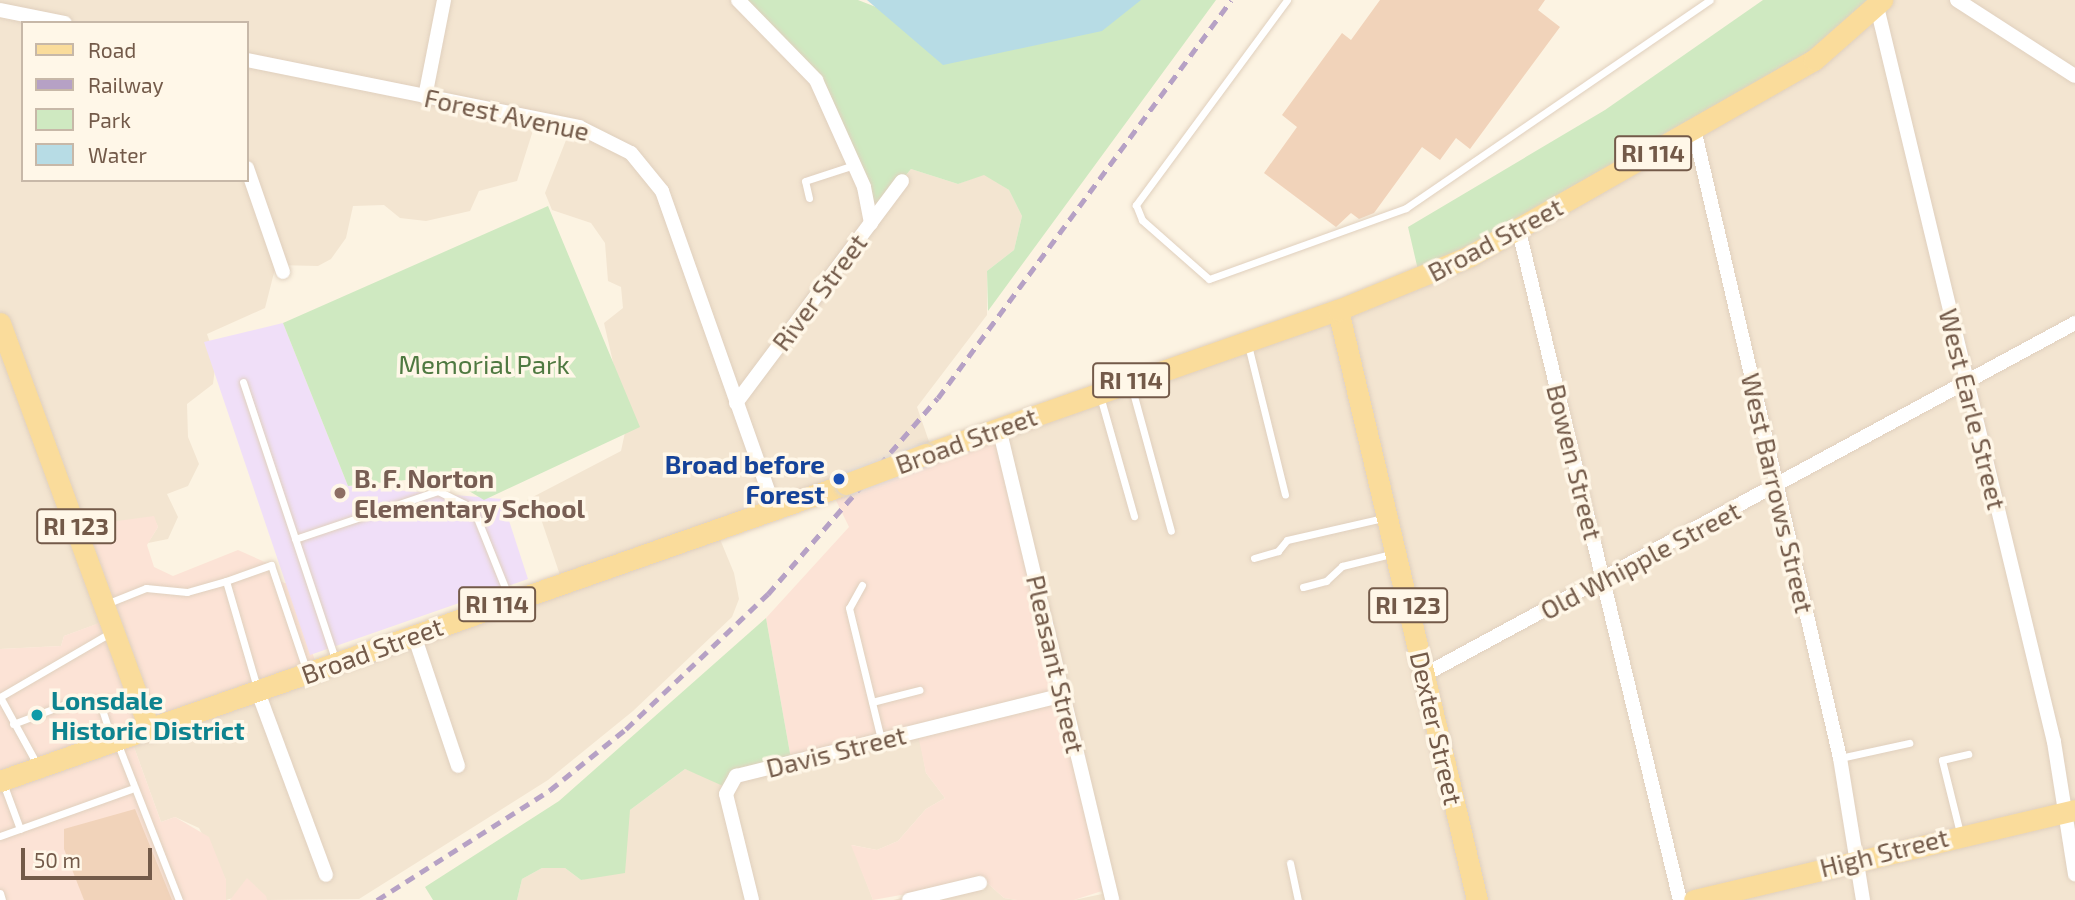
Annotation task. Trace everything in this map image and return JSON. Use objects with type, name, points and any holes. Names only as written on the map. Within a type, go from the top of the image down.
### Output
[{"type":"main road","name":"Broad Street","points":[[1,779],[150,730],[510,600],[1338,310],[1437,271],[1814,60],[1879,3]]},
{"type":"main road","name":"Dexter Street","points":[[1338,310],[1477,900]]},
{"type":"main road","name":"RI 123","points":[[0,323],[150,730]]},
{"type":"main road","name":"High Street","points":[[1694,900],[1960,834],[2072,811]]},
{"type":"street","points":[[425,97],[444,0]]},
{"type":"street","points":[[738,0],[816,80],[855,165],[871,223]]},
{"type":"street","points":[[1957,0],[2075,76]]},
{"type":"street","name":"West Earle Street","points":[[1879,3],[1965,383],[2072,811],[2075,874]]},
{"type":"street","points":[[0,10],[55,21]]},
{"type":"street","name":"Forest Avenue","points":[[248,60],[579,127],[609,137],[642,164],[671,215],[774,508]]},
{"type":"street","name":"West Barrows Street","points":[[1695,129],[1840,758],[1859,858],[1863,900]]},
{"type":"street","points":[[248,172],[283,272]]},
{"type":"street","name":"River Street","points":[[736,403],[902,181]]},
{"type":"street","name":"Bowen Street","points":[[1518,228],[1680,900]]},
{"type":"street","name":"Old Whipple Street","points":[[1424,675],[1604,581],[2075,323]]},
{"type":"street","name":"Pleasant Street","points":[[999,428],[1112,900]]},
{"type":"street","points":[[414,635],[458,766]]},
{"type":"street","points":[[258,692],[326,875]]},
{"type":"street","name":"Davis Street","points":[[752,900],[726,794],[729,780],[1063,695]]},
{"type":"street","points":[[909,900],[980,883]]},
{"type":"lane","points":[[1287,0],[1136,205],[1142,220],[1209,278],[1406,208],[1710,0]]},
{"type":"lane","points":[[810,198],[805,181],[855,165]]},
{"type":"lane","points":[[1247,341],[1286,494]]},
{"type":"lane","points":[[1130,381],[1171,531]]},
{"type":"lane","points":[[243,382],[336,663]]},
{"type":"lane","points":[[1099,392],[1134,516]]},
{"type":"lane","points":[[295,539],[438,491],[473,508],[510,600]]},
{"type":"lane","points":[[1254,558],[1278,551],[1287,540],[1387,517]]},
{"type":"lane","points":[[1303,587],[1326,581],[1342,566],[1395,553]]},
{"type":"lane","points":[[104,604],[146,588],[187,592],[271,565],[308,674]]},
{"type":"lane","points":[[226,580],[258,692]]},
{"type":"lane","points":[[862,585],[849,608],[882,740]]},
{"type":"lane","points":[[38,768],[0,697],[114,631]]},
{"type":"lane","points":[[872,702],[919,690]]},
{"type":"lane","points":[[13,724],[66,703],[139,700]]},
{"type":"lane","points":[[100,703],[131,789],[142,799],[179,900]]},
{"type":"lane","points":[[1840,758],[1909,743]]},
{"type":"lane","points":[[1960,834],[1942,760],[1968,754]]},
{"type":"lane","points":[[1,779],[20,828]]},
{"type":"lane","points":[[0,836],[131,789]]},
{"type":"lane","points":[[1290,863],[1298,900]]},
{"type":"lane","points":[[0,893],[2,900]]},
{"type":"shaded area","points":[[0,0],[737,0],[814,82],[879,209],[911,169],[958,184],[984,174],[1009,190],[1022,216],[1014,250],[987,271],[987,315],[917,407],[932,450],[717,532],[734,573],[739,599],[732,617],[633,711],[548,780],[359,899],[267,900],[258,891],[226,900],[226,880],[199,828],[175,817],[161,822],[130,736],[562,581],[541,519],[527,500],[621,451],[627,423],[604,323],[623,308],[621,287],[608,281],[605,243],[591,223],[552,210],[545,193],[570,130],[535,124],[517,181],[479,191],[470,211],[426,221],[400,218],[384,205],[353,206],[346,238],[331,259],[318,266],[276,265],[265,308],[207,334],[216,360],[213,384],[187,404],[188,437],[199,464],[188,486],[167,494],[178,517],[168,539],[148,543],[158,527],[153,516],[100,623],[64,636],[61,646],[0,649]]},
{"type":"shaded area","points":[[1872,0],[2075,0],[2075,900],[1074,900],[1102,894],[1001,427],[1400,280]]},
{"type":"shaded area","name":"B. F. Norton Elementary School","points":[[283,323],[348,486],[502,499],[528,579],[310,655],[204,342]]},
{"type":"shaded area","points":[[993,429],[1105,890],[1074,900],[1017,900],[1004,898],[984,880],[873,900],[851,845],[877,850],[898,841],[926,809],[945,798],[926,773],[917,730],[791,759],[766,618],[849,527],[830,488]]},
{"type":"shaded area","points":[[154,516],[158,527],[147,545],[154,567],[173,576],[238,550],[267,563],[273,579],[288,584],[317,666],[130,736],[161,822],[175,817],[209,837],[226,880],[226,900],[0,900],[0,649],[61,646],[64,636],[99,623],[74,539],[110,522]]},
{"type":"shaded area","points":[[918,730],[926,773],[945,798],[926,809],[898,841],[877,850],[852,845],[873,900],[517,900],[522,879],[542,868],[565,868],[581,880],[611,871],[630,810],[685,769],[723,783]]},
{"type":"shaded area","points":[[247,878],[266,896],[267,900],[230,900]]},
{"type":"shaded area","points":[[984,880],[1004,898],[1017,900],[893,900]]},
{"type":"green space","points":[[737,0],[858,0],[963,41],[1025,47],[1064,38],[1137,0],[1216,0],[988,311],[987,271],[1014,250],[1022,216],[1009,190],[984,175],[958,184],[911,169],[876,211],[814,82]]},
{"type":"green space","points":[[1763,0],[1872,0],[1812,51],[1525,217],[1418,270],[1408,227],[1605,110]]},
{"type":"green space","name":"Memorial Park","points":[[548,206],[640,427],[484,500],[444,476],[348,486],[283,323]]},
{"type":"green space","points":[[766,618],[791,759],[731,777],[723,786],[685,769],[630,810],[625,873],[581,880],[565,868],[542,868],[522,879],[517,900],[433,900],[425,887],[559,801]]},
{"type":"water","points":[[867,0],[1141,0],[1102,31],[943,65]]},
{"type":"building","points":[[1380,0],[1545,0],[1538,10],[1560,27],[1470,149],[1456,138],[1440,160],[1422,147],[1374,213],[1359,219],[1351,213],[1336,227],[1264,173],[1297,127],[1282,115],[1342,33],[1351,40]]},
{"type":"building","points":[[135,809],[172,900],[84,900],[64,849],[64,829]]},
{"type":"railway","points":[[377,900],[550,790],[626,729],[768,594],[938,398],[1231,0]]},
{"type":"place","name":"Broad before Forest","points":[[839,479]]},
{"type":"place","name":"B. F. Norton Elementary School","points":[[340,493]]},
{"type":"place","name":"Lonsdale Historic District","points":[[37,715]]}]
